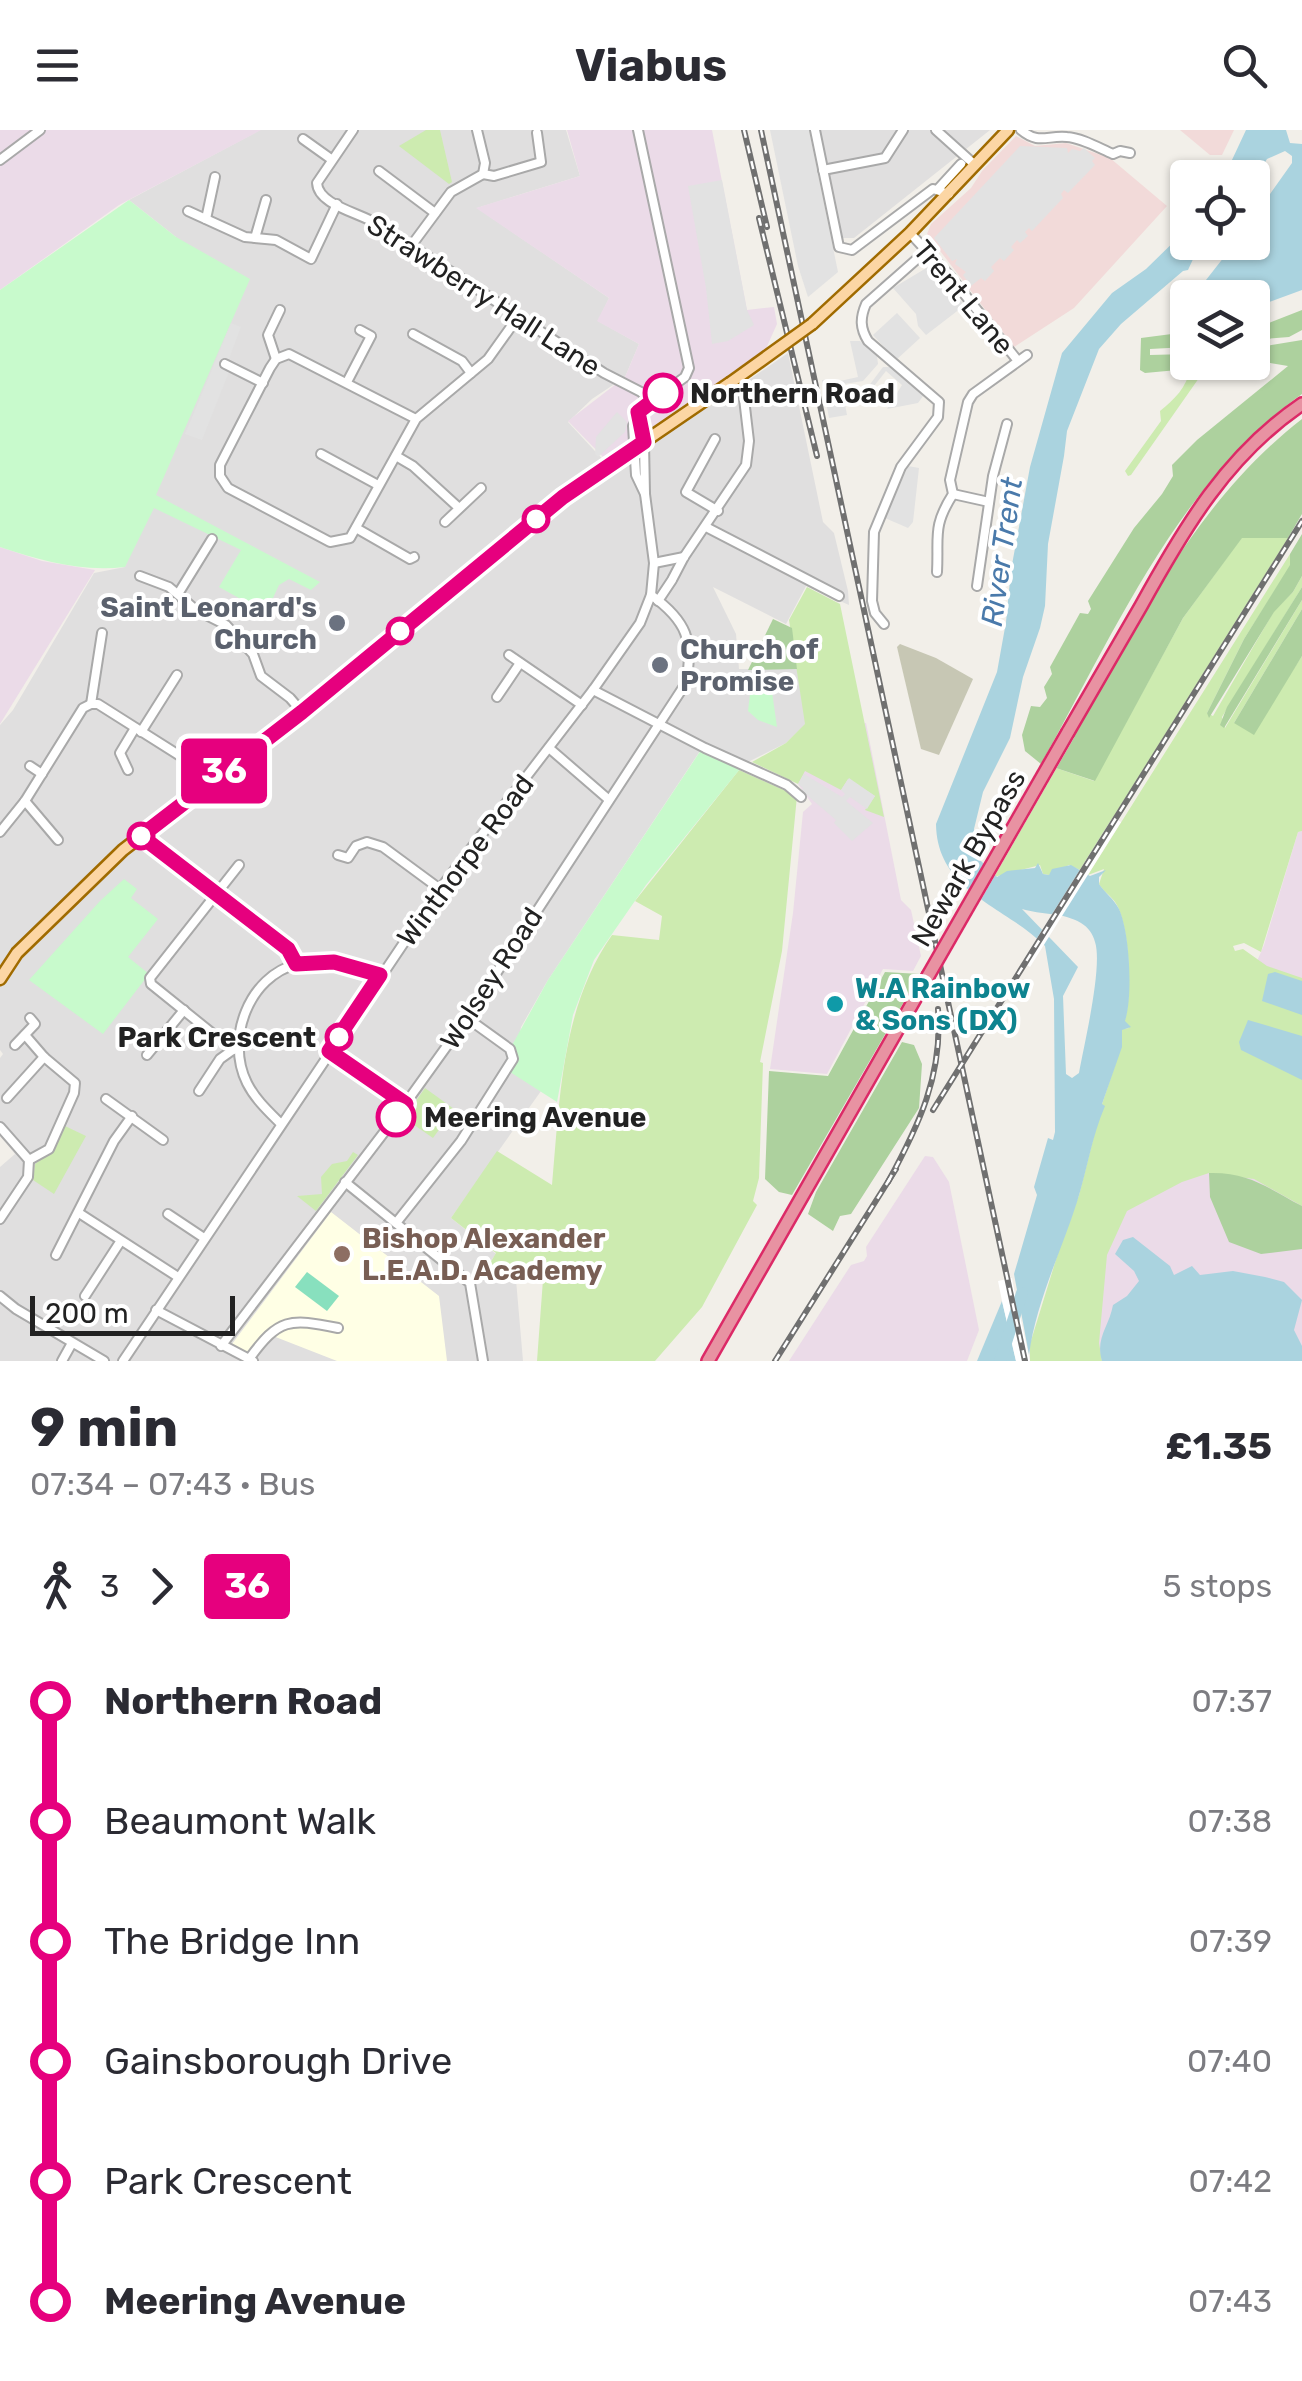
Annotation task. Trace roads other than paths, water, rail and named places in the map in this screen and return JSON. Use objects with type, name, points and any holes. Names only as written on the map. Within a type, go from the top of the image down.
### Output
[{"type":"highway","name":"Newark Bypass","points":[[708,1361],[1169,554],[1213,486],[1252,444],[1302,404]]},
{"type":"main road","points":[[0,978],[17,953],[141,836],[302,712],[563,497],[812,324],[910,234],[944,191],[1008,130]]},
{"type":"main road","points":[[0,963],[17,953]]},
{"type":"street","points":[[0,160],[40,130]]},
{"type":"street","points":[[303,139],[331,159],[353,130]]},
{"type":"street","points":[[477,130],[486,163],[483,174]]},
{"type":"street","points":[[638,130],[690,368],[685,377],[650,401],[638,416],[634,426],[639,446]]},
{"type":"street","points":[[815,130],[839,247],[852,250],[934,188],[944,191],[961,164]]},
{"type":"street","points":[[823,170],[884,158],[903,130]]},
{"type":"street","points":[[936,130],[975,165]]},
{"type":"street","points":[[1021,130],[1035,139],[1046,141],[1065,136],[1113,154],[1130,153]]},
{"type":"street","points":[[412,246],[451,192],[483,174],[494,176],[541,162],[537,134]]},
{"type":"street","name":"Strawberry Hall Lane","points":[[331,159],[320,175],[317,189],[323,197],[412,246],[650,401]]},
{"type":"street","points":[[379,171],[435,214]]},
{"type":"street","points":[[206,219],[215,177]]},
{"type":"street","points":[[254,238],[266,200]]},
{"type":"street","points":[[188,211],[245,237],[276,240],[311,259],[338,204]]},
{"type":"street","name":"Trent Lane","points":[[910,234],[1018,361]]},
{"type":"street","points":[[884,624],[872,601],[874,532],[901,467],[941,409],[938,402],[868,341],[862,331],[861,316],[866,304],[926,250]]},
{"type":"street","points":[[276,359],[268,335],[280,310]]},
{"type":"street","points":[[416,420],[289,354],[276,359],[262,382],[220,465],[220,476],[228,488],[330,542],[350,538],[416,420],[488,359],[518,317]]},
{"type":"street","points":[[347,382],[370,336],[360,330]]},
{"type":"street","points":[[413,334],[462,361],[471,374]]},
{"type":"street","points":[[937,572],[935,541],[942,510],[953,494],[950,480],[968,402],[1026,355]]},
{"type":"street","points":[[224,364],[262,382]]},
{"type":"street","points":[[655,598],[673,579],[746,465],[744,390]]},
{"type":"street","points":[[977,586],[1006,424]]},
{"type":"street","points":[[686,492],[714,439]]},
{"type":"street","name":"Winthorpe Road","points":[[126,1360],[380,975],[467,850],[593,690],[655,598],[646,494],[639,485],[639,446]]},
{"type":"street","points":[[321,454],[378,485]]},
{"type":"street","points":[[396,456],[459,508]]},
{"type":"street","points":[[444,522],[481,488]]},
{"type":"street","points":[[674,488],[718,511]]},
{"type":"street","points":[[953,494],[989,502]]},
{"type":"street","points":[[706,527],[839,596]]},
{"type":"street","points":[[356,528],[400,550],[410,560],[414,558]]},
{"type":"street","points":[[178,594],[212,539]]},
{"type":"street","points":[[654,563],[684,557]]},
{"type":"street","points":[[140,576],[169,587],[196,610],[226,626],[253,654],[261,676],[302,712]]},
{"type":"street","name":"Wolsey Road","points":[[222,1346],[467,1018],[686,683],[690,644],[675,616],[655,598]]},
{"type":"street","points":[[91,704],[102,633]]},
{"type":"street","points":[[509,655],[582,705]]},
{"type":"street","points":[[497,697],[520,663]]},
{"type":"street","points":[[128,770],[120,753],[177,675]]},
{"type":"street","points":[[593,690],[787,785],[801,796]]},
{"type":"street","points":[[1,830],[25,801],[83,708],[91,704],[98,704],[215,778]]},
{"type":"street","points":[[550,748],[608,799]]},
{"type":"street","points":[[30,766],[42,774]]},
{"type":"street","points":[[25,801],[58,840]]},
{"type":"street","points":[[141,836],[288,949],[296,964]]},
{"type":"street","points":[[338,855],[348,858],[356,846],[367,842],[382,848],[440,889]]},
{"type":"street","points":[[235,1049],[151,984],[150,978],[240,866]]},
{"type":"street","points":[[281,1124],[246,1082],[235,1049],[252,998],[266,980],[296,964],[334,962],[380,975]]},
{"type":"street","points":[[147,1055],[184,1010]]},
{"type":"street","points":[[15,1045],[35,1024],[30,1018]]},
{"type":"street","points":[[396,1223],[462,1141],[513,1059],[510,1048],[467,1018]]},
{"type":"street","points":[[26,1035],[44,1057],[75,1083],[50,1149],[29,1160]]},
{"type":"street","points":[[200,1091],[220,1059],[235,1049]]},
{"type":"street","points":[[329,1051],[406,1104]]},
{"type":"street","points":[[6,1098],[44,1057]]},
{"type":"street","points":[[106,1099],[163,1140]]},
{"type":"street","points":[[56,1255],[114,1142],[132,1116]]},
{"type":"street","points":[[0,1127],[29,1160],[28,1177],[0,1219]]},
{"type":"street","points":[[345,1182],[470,1283],[483,1361]]},
{"type":"street","points":[[78,1213],[178,1277]]},
{"type":"street","points":[[168,1214],[204,1238]]},
{"type":"street","points":[[85,1296],[120,1242]]},
{"type":"street","points":[[0,1296],[104,1361]]},
{"type":"street","points":[[156,1310],[251,1360],[268,1334],[288,1322],[305,1321],[338,1328]]},
{"type":"street","points":[[62,1361],[72,1343]]},
{"type":"water","points":[[1246,130],[1286,130],[1290,143],[1302,144],[1302,290],[1270,302],[1270,280],[1206,280],[1222,260],[1270,260],[1270,194],[1292,163],[1292,156],[1285,151],[1266,160],[1232,160]]},
{"type":"water","points":[[1170,246],[1170,260],[1193,260],[1188,270],[1170,280],[1099,349],[1067,431],[1048,544],[1040,628],[1023,677],[1010,738],[983,792],[974,829],[980,860],[997,877],[1007,871],[1035,868],[1038,863],[1043,874],[1049,875],[1052,869],[1071,865],[1090,876],[1106,870],[1099,877],[1099,884],[1119,909],[1128,949],[1130,981],[1125,1021],[1131,1027],[1122,1030],[1122,1047],[1102,1104],[1105,1106],[1077,1202],[1037,1316],[1029,1355],[1014,1274],[1037,1195],[1034,1187],[1048,1138],[1053,1140],[1055,1132],[1054,999],[1045,946],[960,882],[939,847],[936,824],[997,672],[1030,467],[1062,353],[1112,293]],"holes":[[[1022,909],[1059,915],[1084,925],[1092,934],[1097,953],[1079,1073],[1072,1078],[1066,1074],[1063,996],[1078,967]]]},
{"type":"water","points":[[1275,972],[1302,981],[1302,1015],[1262,1001],[1268,974]]},
{"type":"water","points":[[1248,1020],[1302,1036],[1302,1080],[1241,1050],[1239,1042]]},
{"type":"water","points":[[1133,1237],[1170,1266],[1174,1275],[1192,1266],[1200,1275],[1233,1271],[1284,1282],[1302,1300],[1294,1330],[1302,1346],[1302,1361],[1102,1361],[1101,1339],[1113,1305],[1139,1281],[1115,1254],[1123,1240]]},
{"type":"water","points":[[1002,1301],[1016,1361],[977,1361]]},
{"type":"waterway","name":"River Trent","points":[[1000,1361],[1022,1293]]},
{"type":"railway","points":[[744,130],[767,227]]},
{"type":"railway","points":[[761,130],[1025,1361]]},
{"type":"railway","points":[[759,218],[817,456]]},
{"type":"railway","points":[[933,1110],[1302,521]]},
{"type":"railway","points":[[888,1182],[910,1140],[933,1078],[938,1009]]},
{"type":"railway","points":[[775,1361],[896,1169]]},
{"type":"place","name":"Northern Road","points":[[663,393]]},
{"type":"place","name":"Saint Leonard's Church","points":[[337,623]]},
{"type":"place","name":"Church of Promise","points":[[660,665]]},
{"type":"place","name":"W.A Rainbow & Sons (DX)","points":[[835,1004]]},
{"type":"place","name":"Park Crescent","points":[[339,1037]]},
{"type":"place","name":"Meering Avenue","points":[[396,1117]]},
{"type":"place","name":"Bishop Alexander L.E.A.D. Academy","points":[[342,1254]]}]
